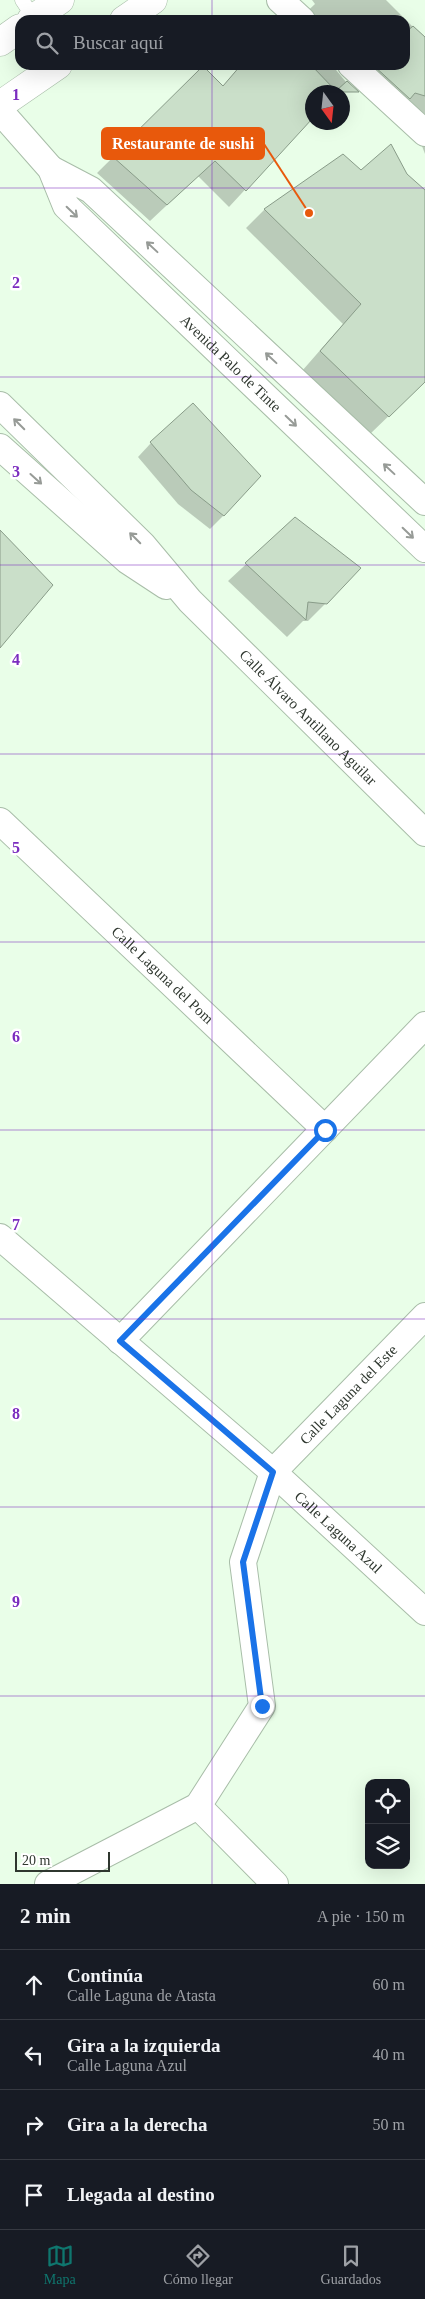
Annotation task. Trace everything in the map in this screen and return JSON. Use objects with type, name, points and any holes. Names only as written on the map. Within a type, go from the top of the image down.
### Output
[{"type":"main road","points":[[29,15],[60,0]]},
{"type":"main road","points":[[131,15],[153,0]]},
{"type":"main road","points":[[0,42],[15,28]]},
{"type":"main road","points":[[0,105],[51,70]]},
{"type":"street","points":[[280,0],[296,15]]},
{"type":"street","points":[[356,70],[425,133]]},
{"type":"street","name":"Avenida Palo de Tinte","points":[[0,111],[51,169],[66,206],[425,549]]},
{"type":"street","name":"Avenida Palo de Tinte","points":[[51,169],[91,190],[425,502]]},
{"type":"street","name":"Calle Álvaro Antillano Aguilar","points":[[0,405],[143,545],[190,601],[425,833]]},
{"type":"street","name":"Calle Álvaro Antillano Aguilar","points":[[0,447],[128,561],[190,601]]},
{"type":"street","name":"Calle Laguna del Pom","points":[[0,822],[325,1130]]},
{"type":"street","points":[[120,1341],[425,1025]]},
{"type":"street","name":"Calle Laguna Azul","points":[[0,1236],[273,1472],[425,1612]]},
{"type":"street","name":"Calle Laguna del Este","points":[[273,1472],[425,1316]]},
{"type":"street","points":[[48,1884],[198,1806],[262,1706],[243,1562],[273,1472]]},
{"type":"street","points":[[198,1806],[275,1884]]},
{"type":"building","points":[[413,26],[425,37],[425,96],[415,93],[410,99],[378,70],[410,70],[410,29]]},
{"type":"building","points":[[199,70],[207,70],[223,86],[237,70],[316,70],[330,85],[305,85],[305,127],[246,191],[215,161],[167,205],[112,156]]},
{"type":"building","points":[[347,81],[359,92],[350,92],[350,85],[343,85]]},
{"type":"building","points":[[391,144],[407,174],[425,190],[425,382],[389,417],[320,351],[361,304],[264,209],[343,154],[361,170]]},
{"type":"building","points":[[193,403],[261,476],[224,516],[191,490],[150,442]]},
{"type":"building","points":[[295,517],[361,568],[327,604],[308,602],[306,620],[245,563]]},
{"type":"building","points":[[0,530],[53,585],[0,648]]},
{"type":"place","name":"Restaurante de sushi","points":[[309,213]]},
{"type":"route","points":[[262,1706],[243,1562],[273,1472],[120,1341],[325,1130]]}]
